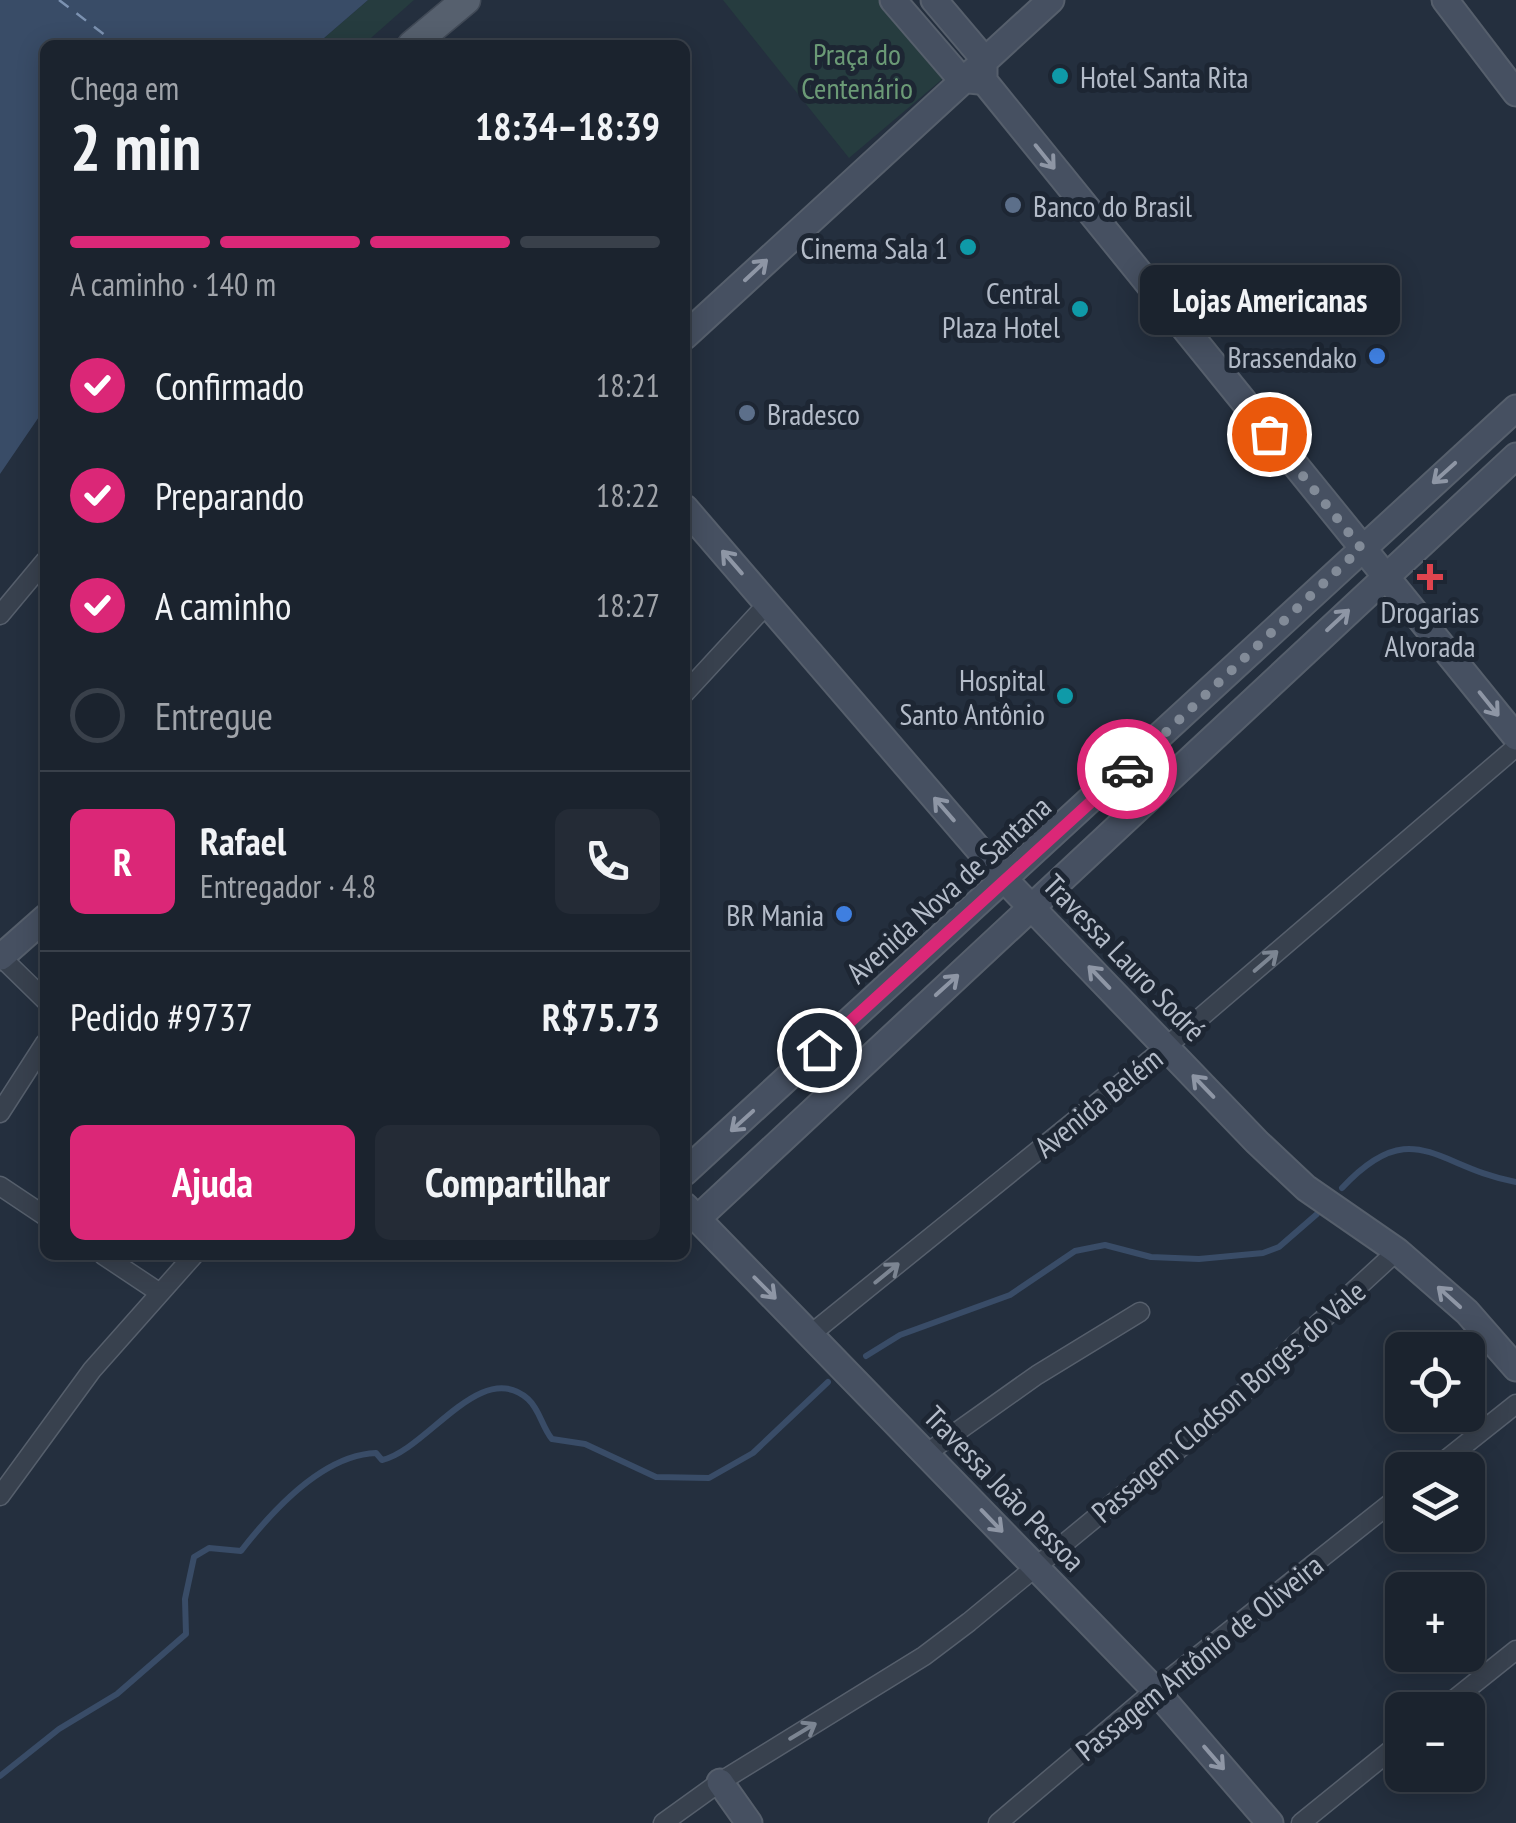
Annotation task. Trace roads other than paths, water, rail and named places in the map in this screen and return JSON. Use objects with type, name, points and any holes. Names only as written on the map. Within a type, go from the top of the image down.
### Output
[{"type":"main road","points":[[418,40],[466,0]]},
{"type":"street","points":[[893,0],[976,73]]},
{"type":"street","points":[[934,0],[976,73],[1516,737]]},
{"type":"street","points":[[690,331],[976,73],[1051,0]]},
{"type":"street","points":[[1445,0],[1516,93]]},
{"type":"street","name":"Avenida Nova de Santana","points":[[690,1167],[1006,881],[1516,408]]},
{"type":"street","points":[[691,1212],[1032,908],[1516,456]]},
{"type":"street","name":"Travessa Lauro Sodré","points":[[690,514],[1006,881],[1166,1047],[1306,1188],[1397,1251],[1467,1312],[1516,1368]]},
{"type":"street","points":[[0,615],[40,566]]},
{"type":"street","points":[[690,688],[768,603]]},
{"type":"street","points":[[1263,642],[1287,667]]},
{"type":"street","points":[[1199,701],[1223,727]]},
{"type":"street","name":"Avenida Belém","points":[[811,1334],[1166,1047],[1516,747]]},
{"type":"street","points":[[40,922],[1,956],[40,995]]},
{"type":"street","points":[[872,1002],[897,1030]]},
{"type":"street","points":[[0,1114],[40,1051]]},
{"type":"street","points":[[0,1186],[40,1213]]},
{"type":"street","name":"Travessa João Pessoa","points":[[691,1212],[1155,1690],[1270,1823]]},
{"type":"street","name":"Passagem Clodson Borges do Vale","points":[[663,1823],[720,1782],[924,1656],[1208,1425],[1397,1251]]},
{"type":"street","points":[[110,1260],[160,1293]]},
{"type":"street","points":[[0,1496],[92,1370],[190,1260]]},
{"type":"street","points":[[927,1453],[1037,1375],[1140,1312]]},
{"type":"street","points":[[1456,1452],[1516,1404]]},
{"type":"street","name":"Passagem Antônio de Oliveira","points":[[998,1823],[1155,1690],[1385,1507]]},
{"type":"street","points":[[1464,1692],[1516,1650]]},
{"type":"street","points":[[1300,1823],[1385,1755]]},
{"type":"street","points":[[720,1782],[750,1823]]},
{"type":"water","points":[[0,0],[368,0],[322,40],[40,40],[40,415],[0,474]]},
{"type":"waterway","points":[[1342,1188],[1367,1165],[1388,1153],[1407,1149],[1426,1151],[1516,1182]]},
{"type":"waterway","points":[[866,1356],[900,1335],[1010,1295],[1075,1251],[1105,1245],[1151,1257],[1199,1259],[1263,1253],[1279,1247],[1317,1214]]},
{"type":"waterway","points":[[0,1776],[59,1729],[117,1694],[186,1634],[185,1599],[194,1557],[209,1548],[241,1551],[283,1503],[318,1474],[356,1456],[376,1453],[382,1460],[399,1453],[473,1397],[492,1389],[510,1389],[532,1403],[552,1439],[585,1444],[656,1477],[709,1478],[753,1453],[828,1382]]},
{"type":"place","name":"Hotel Santa Rita","points":[[1060,76]]},
{"type":"place","name":"Banco do Brasil","points":[[1013,205]]},
{"type":"place","name":"Cinema Sala 1","points":[[968,247]]},
{"type":"place","name":"Central Plaza Hotel","points":[[1080,309]]},
{"type":"place","name":"Brassendako","points":[[1377,356]]},
{"type":"place","name":"Bradesco","points":[[747,413]]},
{"type":"place","name":"Lojas Americanas","points":[[1269,434]]},
{"type":"place","name":"Drogarias Alvorada","points":[[1430,577]]},
{"type":"place","name":"Hospital Santo Antônio","points":[[1065,696]]},
{"type":"place","name":"BR Mania","points":[[844,914]]},
{"type":"park label","name":"Praça do Centenário","points":[[857,70]]}]
